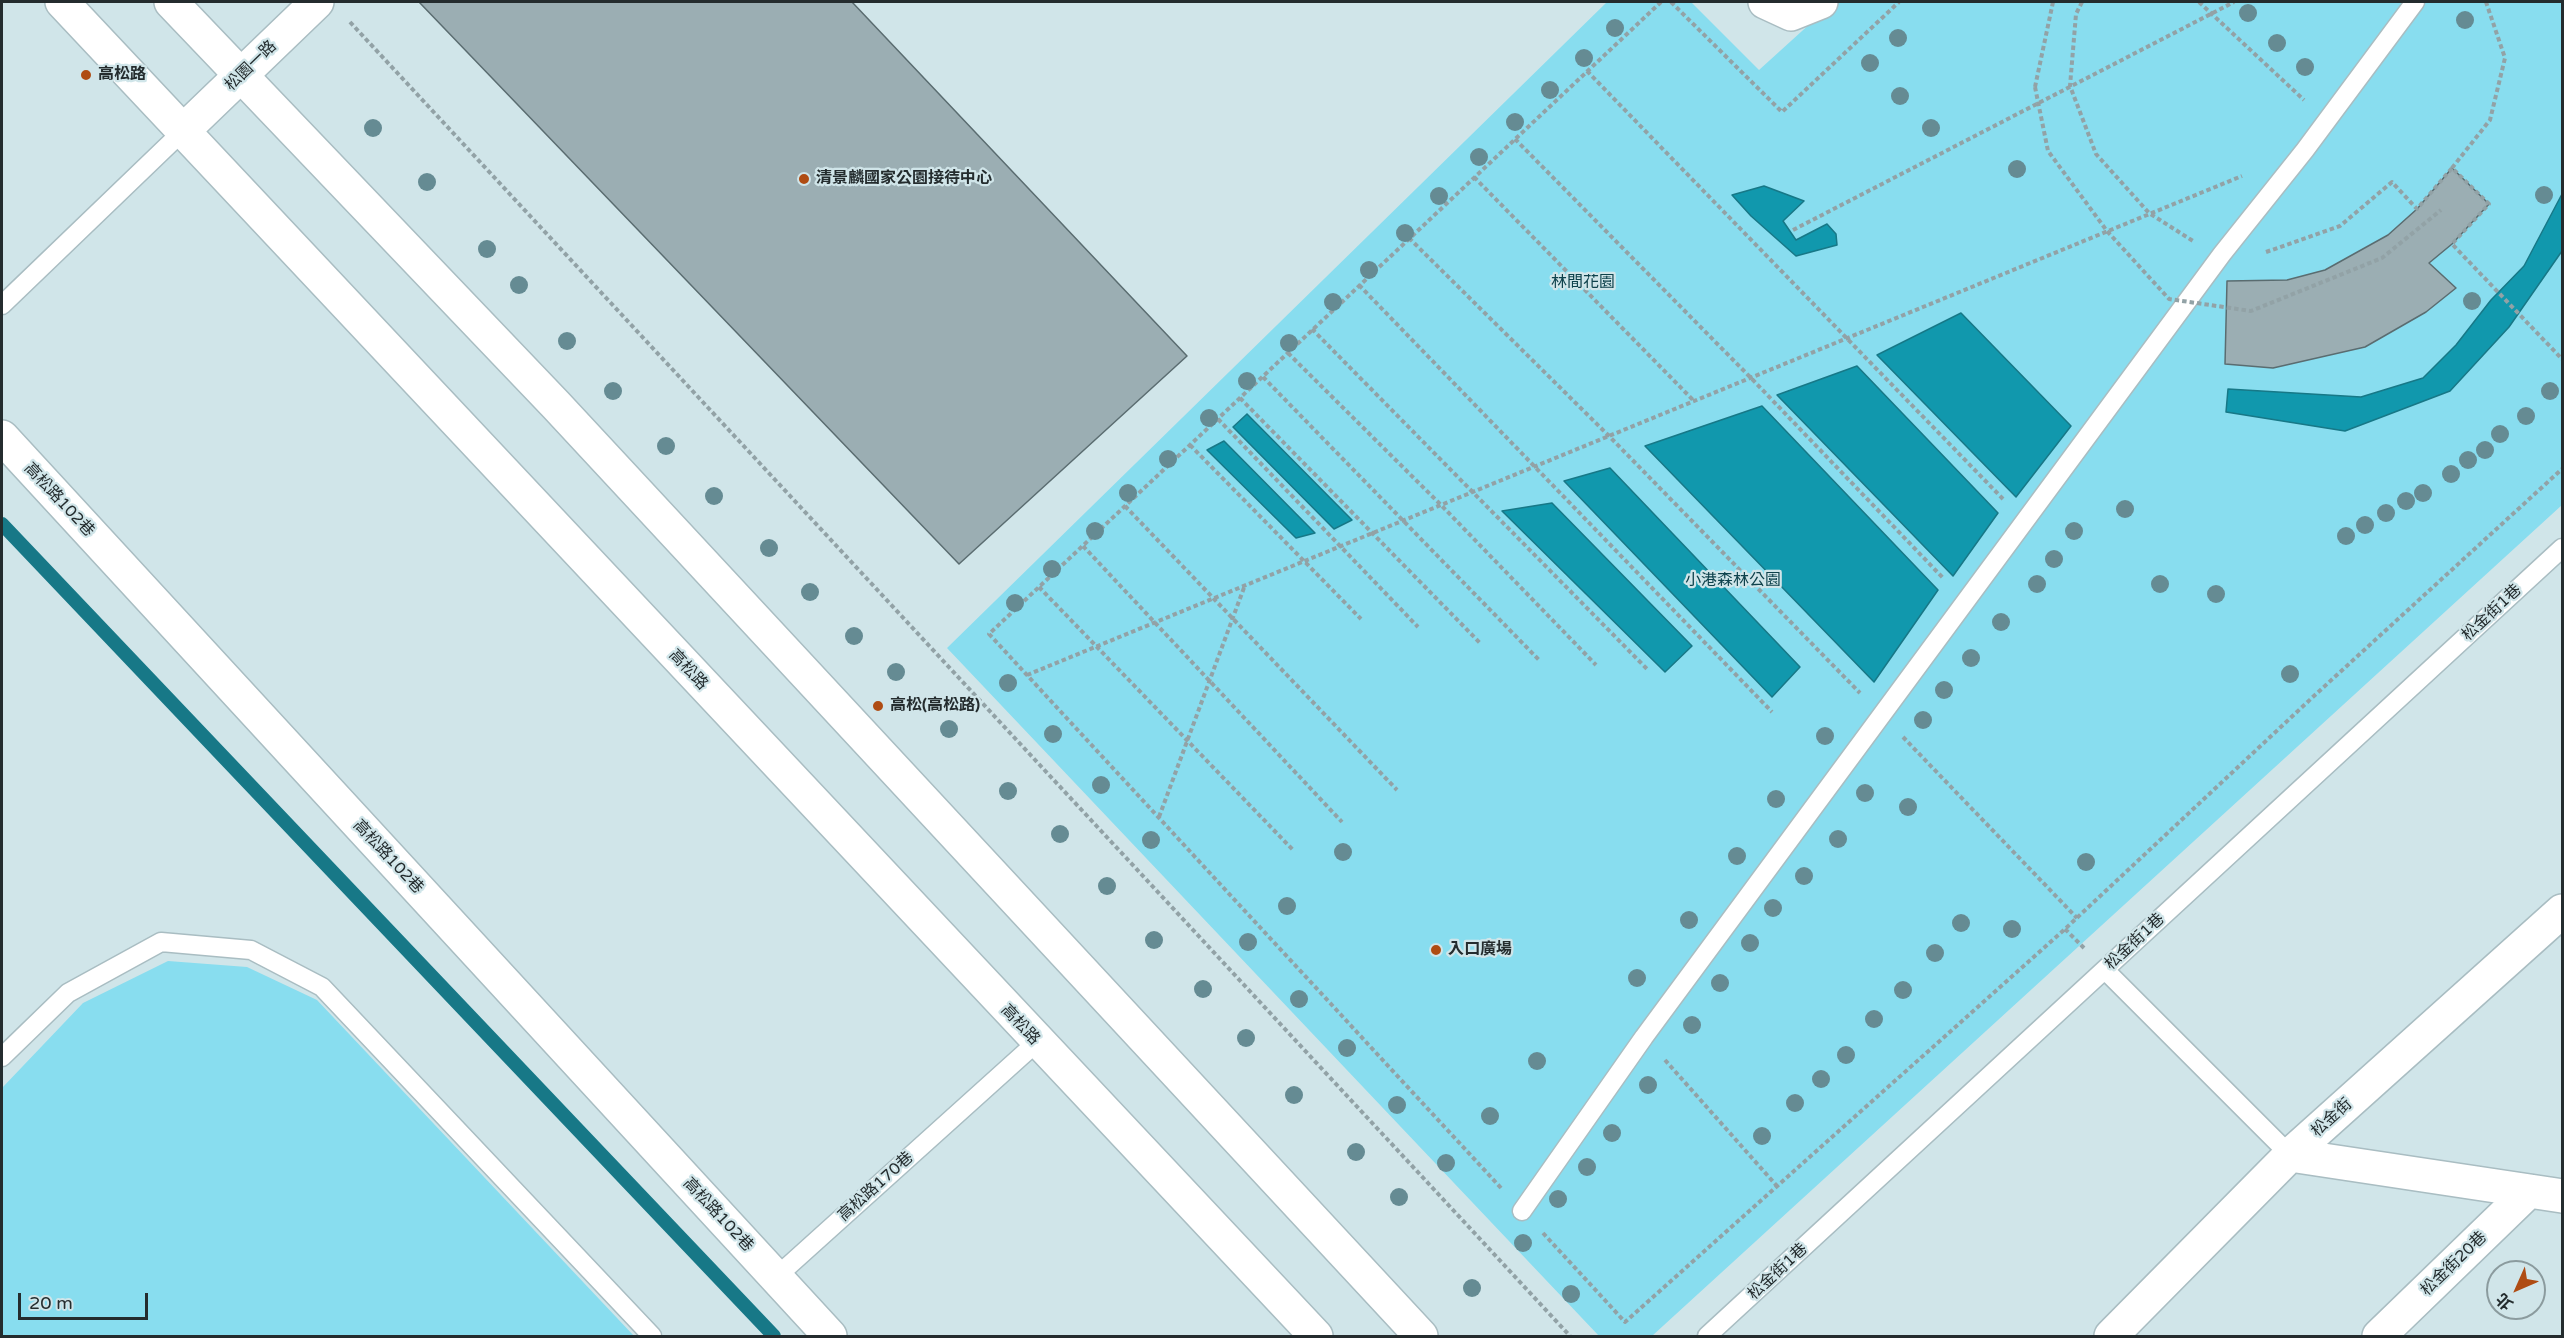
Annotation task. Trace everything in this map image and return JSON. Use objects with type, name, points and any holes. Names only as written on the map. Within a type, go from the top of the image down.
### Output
[{"type":"street","name":"高松路","points":[[62,2],[1037,1042],[1316,1336]]},
{"type":"street","points":[[171,2],[556,405],[1421,1336]]},
{"type":"street","name":"松園一路","points":[[184,130],[242,77],[317,2]]},
{"type":"street","points":[[1765,2],[1791,14],[1821,2]]},
{"type":"street","name":"高松路102巷","points":[[2,437],[775,1278]]},
{"type":"street","name":"松金街","points":[[2111,1336],[2290,1155],[2562,911]]},
{"type":"street","points":[[2290,1155],[2562,1196]]},
{"type":"street","name":"松金街20巷","points":[[2379,1336],[2529,1191]]},
{"type":"street","points":[[775,1278],[830,1336]]},
{"type":"lane","points":[[1522,1211],[1644,1037],[1882,714],[2222,254],[2415,2]]},
{"type":"lane","points":[[5,293],[184,130]]},
{"type":"lane","name":"松金街1巷","points":[[1707,1336],[2562,548]]},
{"type":"lane","points":[[2,1057],[68,993],[161,942],[251,950],[322,987],[652,1336]]},
{"type":"lane","points":[[2105,969],[2290,1155]]},
{"type":"lane","name":"高松路170巷","points":[[775,1278],[1037,1042]]},
{"type":"path","points":[[1661,2],[989,634],[1625,1322],[2077,918],[2314,695],[2562,468]]},
{"type":"path","points":[[1671,2],[1782,112],[1899,2]]},
{"type":"path","points":[[2053,2],[2035,87],[2048,151],[2107,231],[2169,299],[2251,312],[2382,258],[2441,210]]},
{"type":"path","points":[[2082,2],[2076,14],[2070,86],[2096,154],[2150,213],[2182,236],[2222,254],[2256,255],[2340,226],[2392,182],[2417,208],[2490,120],[2505,58],[2486,2]]},
{"type":"path","points":[[2199,2],[2326,121]]},
{"type":"path","points":[[1792,230],[2234,2]]},
{"type":"path","points":[[348,19],[1570,1336]]},
{"type":"path","points":[[1587,71],[2025,521]]},
{"type":"path","points":[[1515,139],[1751,378],[1965,602]]},
{"type":"path","points":[[2452,168],[2489,204],[2452,244],[2562,359]]},
{"type":"path","points":[[1027,675],[2243,175]]},
{"type":"path","points":[[1474,177],[1694,401]]},
{"type":"path","points":[[1409,238],[1882,714],[2077,918]]},
{"type":"path","points":[[1359,285],[1772,712]]},
{"type":"path","points":[[1312,329],[1471,493],[1648,670]]},
{"type":"path","points":[[1288,353],[1441,505],[1596,665]]},
{"type":"path","points":[[1263,377],[1539,660]]},
{"type":"path","points":[[1240,398],[1480,643]]},
{"type":"path","points":[[1218,419],[1418,627]]},
{"type":"path","points":[[1190,445],[1361,619]]},
{"type":"path","points":[[1125,506],[1397,790]]},
{"type":"path","points":[[1083,546],[1342,822]]},
{"type":"path","points":[[1158,817],[1245,585]]},
{"type":"path","points":[[1039,587],[1294,851]]},
{"type":"path","points":[[1644,1037],[1776,1185]]},
{"type":"green space","name":"小港森林公園","points":[[1607,2],[1691,2],[1759,70],[1834,2],[2562,2],[2562,505],[1652,1336],[1599,1336],[947,648]]},
{"type":"green space","points":[[168,961],[247,967],[317,1000],[634,1336],[2,1336],[2,1088],[83,1003]]},
{"type":"shaded area","points":[[1764,186],[1804,201],[1783,221],[1796,240],[1827,224],[1836,234],[1837,245],[1796,256],[1751,216],[1732,195]]},
{"type":"shaded area","points":[[2562,194],[2562,251],[2509,327],[2450,391],[2345,431],[2226,412],[2228,389],[2361,397],[2423,378],[2456,345],[2491,300],[2524,266]]},
{"type":"shaded area","points":[[1961,313],[2071,426],[2016,497],[1877,355]]},
{"type":"shaded area","points":[[1857,366],[1998,513],[1953,576],[1777,395]]},
{"type":"shaded area","points":[[1762,406],[1938,590],[1874,682],[1645,446]]},
{"type":"shaded area","points":[[1247,414],[1352,520],[1334,529],[1233,427]]},
{"type":"shaded area","points":[[1224,441],[1315,533],[1296,538],[1207,450]]},
{"type":"shaded area","points":[[1610,468],[1800,667],[1772,697],[1564,481]]},
{"type":"shaded area","points":[[1552,503],[1692,646],[1665,672],[1502,511]]},
{"type":"building","name":"清景麟國家公園接待中心","points":[[419,2],[852,2],[1187,356],[959,564]]},
{"type":"building","points":[[2452,168],[2489,204],[2452,244],[2429,263],[2456,288],[2426,312],[2365,347],[2273,368],[2225,364],[2227,281],[2287,280],[2325,270],[2388,235],[2417,209]]},
{"type":"waterway","points":[[2,524],[774,1336]]},
{"type":"place","name":"高松路","points":[[86,75]]},
{"type":"place","name":"清景麟國家公園接待中心","points":[[804,179]]},
{"type":"place","name":"高松(高松路)","points":[[878,706]]},
{"type":"place","name":"入口廣場","points":[[1436,950]]},
{"type":"park label","name":"林間花園","points":[[1583,283]]}]
